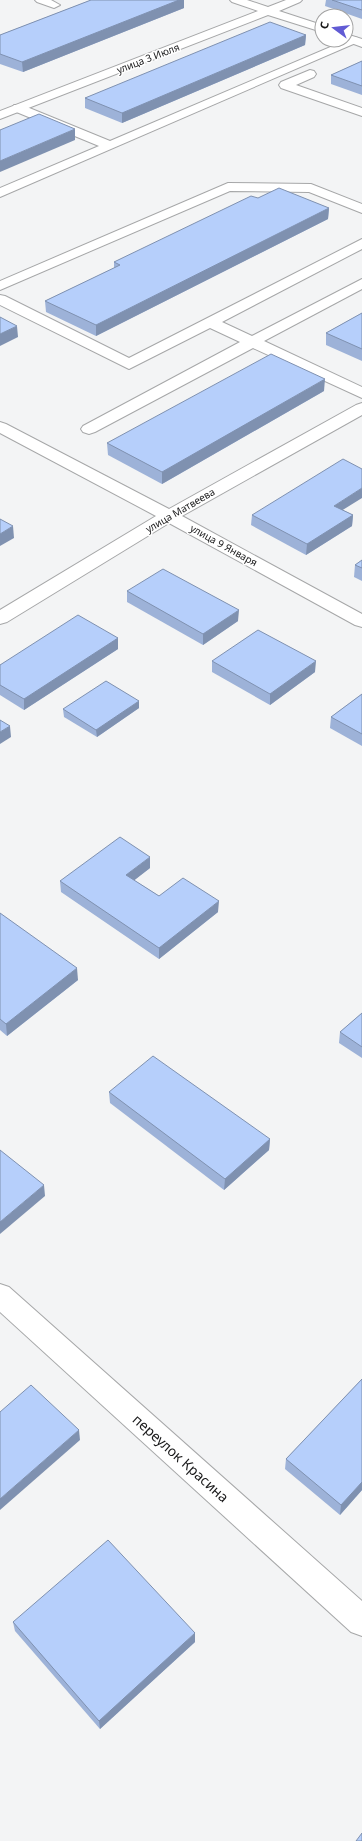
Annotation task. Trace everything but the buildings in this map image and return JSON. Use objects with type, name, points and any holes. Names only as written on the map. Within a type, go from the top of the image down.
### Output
[{"type":"street","points":[[41,0],[54,5]]},
{"type":"street","points":[[236,0],[314,26]]},
{"type":"street","name":"улица 3 Июля","points":[[0,115],[296,0]]},
{"type":"street","points":[[0,193],[335,48]]},
{"type":"street","points":[[320,54],[332,64]]},
{"type":"street","points":[[319,70],[285,84],[362,112]]},
{"type":"street","points":[[18,108],[109,145]]},
{"type":"street","points":[[0,286],[228,187],[311,188],[362,209]]},
{"type":"street","points":[[0,299],[129,364],[362,244]]},
{"type":"street","points":[[89,429],[362,283]]},
{"type":"street","points":[[210,322],[362,393]]},
{"type":"street","name":"улица Матвеева","points":[[0,618],[169,516],[362,408]]},
{"type":"street","name":"улица 9 Января","points":[[2,429],[169,516],[362,621]]},
{"type":"street","name":"переулок Красина","points":[[0,1294],[362,1621]]}]
